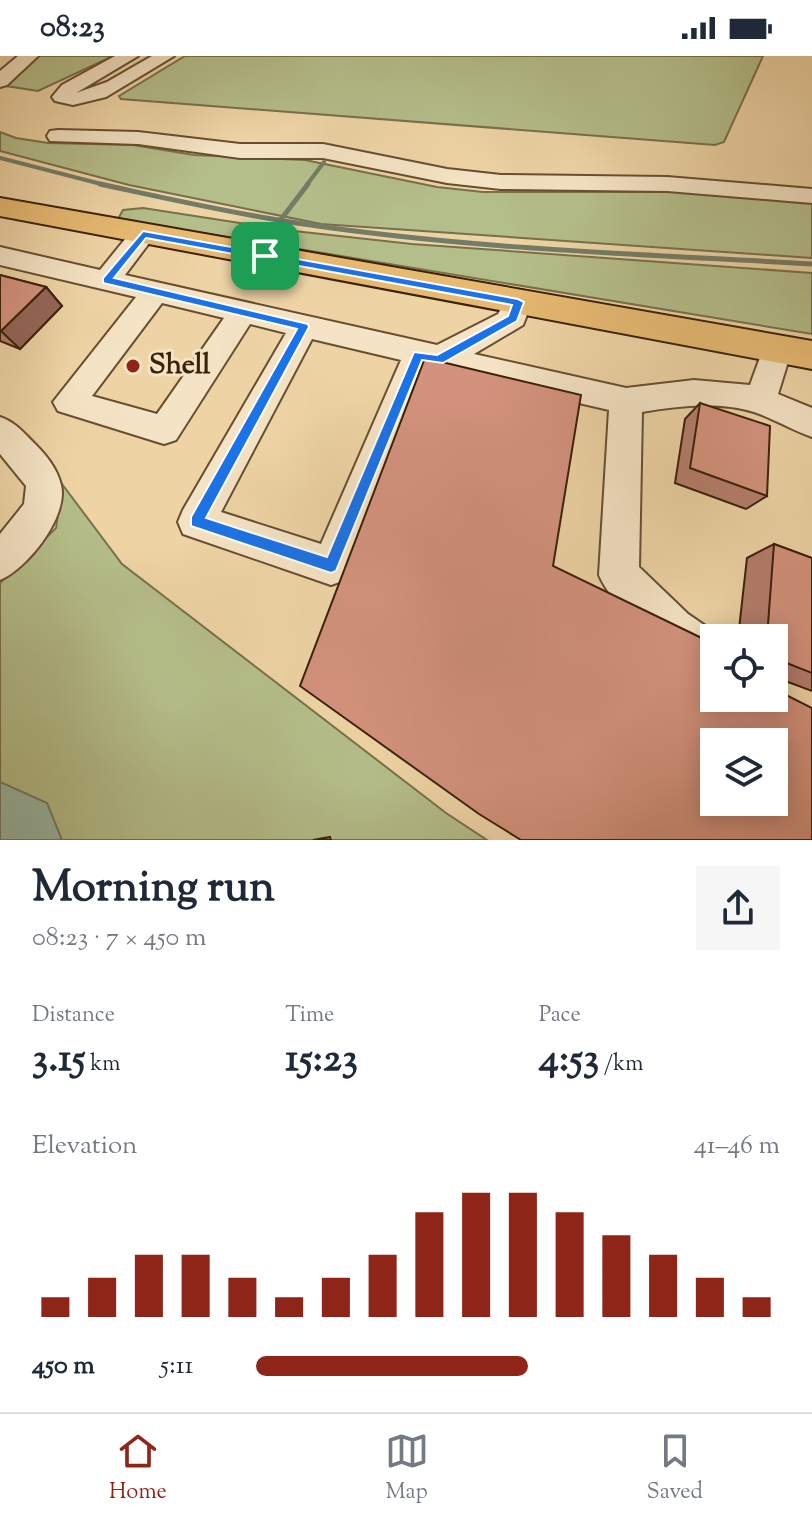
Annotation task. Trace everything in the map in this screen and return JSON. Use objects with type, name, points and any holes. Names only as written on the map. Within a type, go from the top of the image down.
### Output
[{"type":"main road","points":[[0,207],[812,355]]},
{"type":"street","points":[[0,81],[29,56]]},
{"type":"street","points":[[129,56],[69,89],[62,97],[87,99],[165,56]]},
{"type":"street","points":[[58,136],[138,138],[240,151],[323,151],[447,176],[501,182],[667,184],[812,196]]},
{"type":"street","points":[[107,280],[143,234]]},
{"type":"street","points":[[6,258],[626,401],[725,394],[760,401],[812,423]]},
{"type":"street","points":[[156,292],[69,402],[164,430],[243,312]]},
{"type":"street","points":[[304,327],[196,522],[331,566],[428,357],[513,318],[518,302]]},
{"type":"street","points":[[760,401],[777,349]]},
{"type":"street","points":[[626,401],[619,575],[673,629],[700,647]]},
{"type":"street","points":[[0,431],[41,477],[44,496],[36,519],[20,542],[0,561]]},
{"type":"green space","points":[[35,56],[113,56],[38,91],[4,84]]},
{"type":"green space","points":[[185,56],[763,56],[724,142],[715,145],[121,99],[119,96]]},
{"type":"green space","points":[[0,132],[48,143],[133,145],[194,155],[305,160],[437,187],[483,192],[680,192],[812,202],[812,258],[321,224],[129,185],[0,151]]},
{"type":"green space","points":[[143,208],[285,230],[412,244],[812,273],[812,334],[118,219],[123,210]]},
{"type":"green space","points":[[62,484],[122,564],[446,813],[487,840],[0,840],[0,583],[56,528]]},
{"type":"shaded area","points":[[0,782],[47,803],[62,840],[0,840]]},
{"type":"building","points":[[0,275],[46,287],[1,331],[0,331]]},
{"type":"building","points":[[425,358],[581,395],[553,566],[700,637],[700,712],[788,712],[788,696],[812,708],[812,840],[521,840],[479,814],[300,686]]},
{"type":"building","points":[[700,403],[770,426],[767,496],[690,468]]},
{"type":"building","points":[[774,544],[812,558],[812,673],[788,664],[788,624],[768,624]]},
{"type":"waterway","points":[[0,158],[107,186]]},
{"type":"waterway","points":[[306,186],[324,162]]},
{"type":"waterway","points":[[100,184],[107,186]]},
{"type":"waterway","points":[[280,220],[308,184]]},
{"type":"waterway","points":[[107,186],[280,220]]},
{"type":"waterway","points":[[280,220],[425,239],[554,250],[812,264]]},
{"type":"place","name":"Shell","points":[[133,366]]},
{"type":"route","points":[[143,234],[265,256],[518,302],[515,315],[508,322],[438,359],[418,355],[331,566],[196,522],[304,327],[107,280],[143,234]]}]
